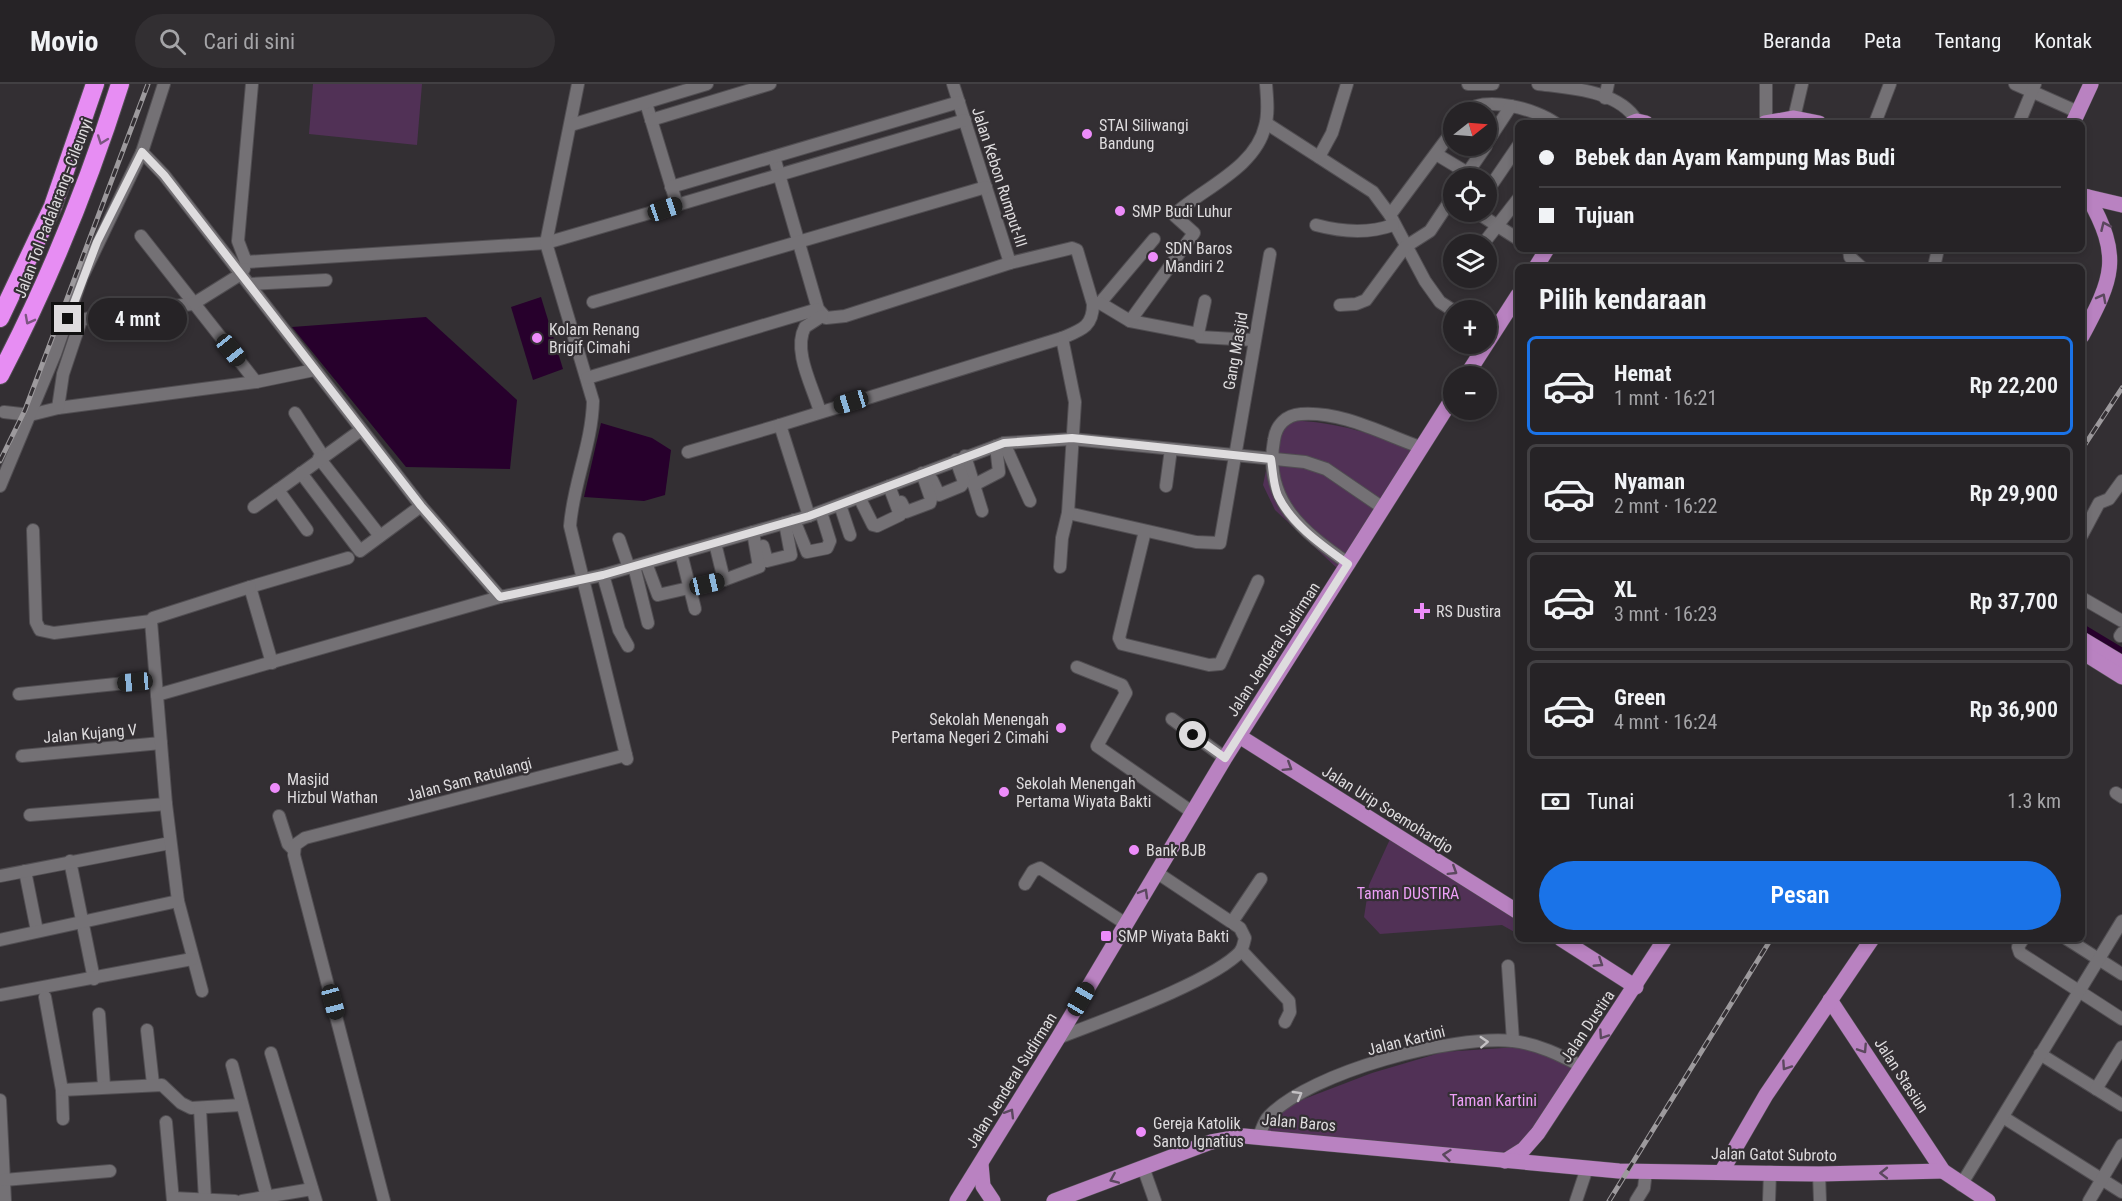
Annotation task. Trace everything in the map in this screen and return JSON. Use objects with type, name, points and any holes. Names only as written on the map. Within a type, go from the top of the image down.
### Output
[{"type":"highway","name":"Jalan Tol Padalarang–Cileunyi","points":[[0,318],[52,206],[95,84]]},
{"type":"highway","name":"Jalan Tol Padalarang–Cileunyi","points":[[0,375],[39,300],[83,191],[120,84]]},
{"type":"main road","points":[[2075,117],[2091,84]]},
{"type":"main road","points":[[1782,120],[1794,118],[1804,120]]},
{"type":"main road","points":[[2085,196],[2122,205]]},
{"type":"main road","points":[[2085,196],[2105,225],[2118,257],[2112,279],[2085,330]]},
{"type":"main road","points":[[1497,322],[1515,299]]},
{"type":"main road","name":"Jalan Jenderal Sudirman","points":[[957,1201],[1058,1038],[1225,758],[1443,412]]},
{"type":"main road","points":[[2085,641],[2122,663]]},
{"type":"main road","points":[[2085,654],[2122,677]]},
{"type":"main road","name":"Jalan Urip Soemohardjo","points":[[1239,736],[1515,910]]},
{"type":"main road","points":[[1566,942],[1636,987]]},
{"type":"main road","name":"Jalan Dustira","points":[[1505,1161],[1524,1149],[1538,1133],[1636,987],[1663,942]]},
{"type":"main road","points":[[1722,1171],[1766,1095],[1870,942]]},
{"type":"main road","name":"Jalan Stasiun","points":[[1830,1000],[1942,1171]]},
{"type":"main road","points":[[1538,1133],[1543,1158],[1552,1166]]},
{"type":"main road","name":"Jalan Baros","points":[[1054,1201],[1212,1142],[1244,1136],[1552,1166]]},
{"type":"main road","points":[[1911,1173],[1925,1164],[1928,1148]]},
{"type":"main road","points":[[981,1164],[983,1186],[993,1201]]},
{"type":"main road","name":"Jalan Gatot Subroto","points":[[1552,1166],[1646,1171],[1819,1174],[1942,1171]]},
{"type":"main road","points":[[1942,1171],[1988,1201]]},
{"type":"street","points":[[0,486],[30,415],[82,277],[142,152],[164,84]]},
{"type":"street","points":[[245,279],[246,262],[238,241],[252,84]]},
{"type":"street","points":[[546,243],[578,84]]},
{"type":"street","points":[[571,126],[646,103],[671,90],[707,84]]},
{"type":"street","points":[[651,120],[770,84]]},
{"type":"street","name":"Jalan Kebon Rumput-III","points":[[953,84],[1010,263],[1074,248],[1097,304]]},
{"type":"street","points":[[1130,321],[1194,233],[1175,216],[1176,213],[1247,157],[1262,135],[1266,123],[1266,84]]},
{"type":"street","points":[[1319,157],[1332,133],[1347,84]]},
{"type":"street","points":[[1468,84],[1493,84]]},
{"type":"street","points":[[1538,84],[1587,92],[1605,98],[1626,109],[1636,120]]},
{"type":"street","points":[[1605,98],[1608,84]]},
{"type":"street","points":[[1765,120],[1766,84]]},
{"type":"street","points":[[1794,118],[1802,84]]},
{"type":"street","points":[[2016,84],[2033,88],[2075,117]]},
{"type":"street","points":[[1876,120],[1886,85]]},
{"type":"street","points":[[2020,120],[2033,88]]},
{"type":"street","points":[[671,187],[959,102]]},
{"type":"street","points":[[646,103],[677,205]]},
{"type":"street","points":[[1497,105],[1511,106],[1537,118]]},
{"type":"street","points":[[1497,128],[1511,106]]},
{"type":"street","points":[[246,262],[546,243],[965,120]]},
{"type":"street","points":[[1266,123],[1373,192],[1392,220],[1405,247],[1430,288],[1443,304]]},
{"type":"street","points":[[1316,225],[1335,230],[1372,231],[1392,220],[1443,144]]},
{"type":"street","points":[[1497,175],[1515,150]]},
{"type":"street","points":[[142,152],[164,175],[421,506],[500,597]]},
{"type":"street","points":[[1436,154],[1456,168]]},
{"type":"street","points":[[774,157],[820,313]]},
{"type":"street","points":[[593,302],[800,244],[986,187]]},
{"type":"street","points":[[1492,234],[1515,203]]},
{"type":"street","points":[[1340,305],[1360,303],[1366,300],[1405,247],[1428,233],[1443,210]]},
{"type":"street","points":[[1492,222],[1515,237]]},
{"type":"street","points":[[141,237],[256,382]]},
{"type":"street","points":[[688,452],[1062,338],[1089,323],[1097,304],[1154,240]]},
{"type":"street","name":"Jalan Sam Ratulangi","points":[[294,850],[296,843],[305,838],[626,757],[570,526],[576,488],[592,421],[593,402],[546,243]]},
{"type":"street","points":[[1849,252],[1850,257],[1858,264]]},
{"type":"street","name":"Gang Masjid","points":[[1145,531],[1220,544],[1253,340],[1270,254]]},
{"type":"street","points":[[587,378],[820,313],[830,318],[845,316],[1010,263]]},
{"type":"street","points":[[58,408],[63,374],[81,320],[110,313],[194,304],[245,279],[326,280]]},
{"type":"street","points":[[1198,334],[1205,301]]},
{"type":"street","points":[[1097,304],[1130,321],[1198,334],[1200,337],[1253,340]]},
{"type":"street","points":[[820,313],[805,327],[802,338],[803,355],[820,412]]},
{"type":"street","points":[[1060,567],[1062,538],[1068,513],[1075,402],[1062,338]]},
{"type":"street","points":[[4,412],[30,415],[58,408],[256,382],[314,370]]},
{"type":"street","points":[[295,413],[321,457],[380,536]]},
{"type":"street","points":[[1348,564],[1319,543],[1285,507],[1277,494],[1271,459],[1278,426],[1282,421],[1299,414],[1319,414],[1420,447]]},
{"type":"street","points":[[780,425],[809,516]]},
{"type":"street","points":[[255,507],[361,430]]},
{"type":"street","points":[[157,695],[500,597],[603,575],[789,522],[822,512],[1000,445],[1072,438],[1305,462],[1326,469],[1383,508]]},
{"type":"street","points":[[974,485],[999,472],[1000,445]]},
{"type":"street","points":[[1000,445],[1030,501]]},
{"type":"street","points":[[1166,486],[1171,449]]},
{"type":"street","points":[[926,472],[939,495],[963,484],[961,458]]},
{"type":"street","points":[[961,458],[974,485],[982,511]]},
{"type":"street","points":[[891,485],[905,511],[927,505],[932,499],[926,472]]},
{"type":"street","points":[[301,473],[360,551],[421,506]]},
{"type":"street","points":[[2085,529],[2099,502],[2109,499],[2122,481]]},
{"type":"street","points":[[859,497],[873,525],[878,526],[900,515],[891,485]]},
{"type":"street","points":[[278,490],[307,530]]},
{"type":"street","points":[[840,505],[850,535]]},
{"type":"street","points":[[789,522],[807,552],[827,548],[830,541],[822,512]]},
{"type":"street","points":[[1068,513],[1145,531],[1119,638],[1122,644],[1209,665],[1220,664],[1258,581]]},
{"type":"street","points":[[757,531],[767,561],[789,556],[791,553],[789,522]]},
{"type":"street","points":[[33,530],[36,622],[40,630],[54,633],[151,621],[156,615],[165,612],[348,558]]},
{"type":"street","points":[[619,540],[656,594],[724,580],[759,567],[757,531]]},
{"type":"street","points":[[715,543],[724,580]]},
{"type":"street","points":[[681,553],[695,609]]},
{"type":"street","points":[[636,566],[648,623]]},
{"type":"street","points":[[603,575],[619,630],[628,646]]},
{"type":"street","points":[[250,587],[272,663]]},
{"type":"street","points":[[2085,600],[2122,621]]},
{"type":"street","points":[[151,621],[170,843],[178,901],[202,991]]},
{"type":"street","points":[[1077,667],[1122,685],[1125,689],[1125,698],[1097,744],[1192,812]]},
{"type":"street","points":[[19,694],[155,680]]},
{"type":"street","points":[[1172,719],[1225,758]]},
{"type":"street","name":"Jalan Kujang V","points":[[22,756],[161,743]]},
{"type":"street","points":[[30,815],[166,804]]},
{"type":"street","points":[[279,816],[288,844],[294,850],[384,1201]]},
{"type":"street","points":[[0,876],[170,843]]},
{"type":"street","points":[[70,861],[94,979]]},
{"type":"street","points":[[1025,884],[1033,871],[1040,868],[1126,924]]},
{"type":"street","points":[[25,871],[37,931]]},
{"type":"street","points":[[1058,1038],[1178,989],[1219,967],[1242,950],[1245,938],[1243,932],[1232,922],[1156,872]]},
{"type":"street","points":[[1232,922],[1261,879]]},
{"type":"street","points":[[0,940],[178,901]]},
{"type":"street","points":[[1961,1185],[2122,921]]},
{"type":"street","points":[[2021,942],[2018,947],[2020,953],[2122,1019]]},
{"type":"street","points":[[2072,942],[2122,974]]},
{"type":"street","points":[[1242,950],[1289,1002],[1290,1012],[1285,1022]]},
{"type":"street","points":[[0,995],[192,959]]},
{"type":"street","points":[[1508,966],[1513,1041]]},
{"type":"street","points":[[45,997],[62,1090],[63,1119]]},
{"type":"street","points":[[99,1014],[105,1086]]},
{"type":"street","points":[[147,1030],[153,1084]]},
{"type":"street","name":"Jalan Kartini","points":[[1259,1136],[1268,1117],[1279,1107],[1334,1077],[1397,1056],[1437,1047],[1513,1041],[1537,1046],[1581,1066]]},
{"type":"street","points":[[2096,1089],[2122,1047]]},
{"type":"street","points":[[242,1201],[314,1195],[271,1053]]},
{"type":"street","points":[[2040,1054],[2122,1105]]},
{"type":"street","points":[[232,1065],[268,1200]]},
{"type":"street","points":[[62,1090],[153,1084],[162,1085],[181,1103],[200,1109],[241,1105]]},
{"type":"street","points":[[0,1100],[3,1200]]},
{"type":"street","points":[[200,1109],[205,1200]]},
{"type":"street","points":[[2002,1117],[2122,1192]]},
{"type":"street","points":[[166,1122],[173,1199],[235,1201]]},
{"type":"street","points":[[2089,1201],[2122,1145]]},
{"type":"street","points":[[1143,1167],[1155,1201]]},
{"type":"street","points":[[1576,1201],[1587,1168]]},
{"type":"street","points":[[4,1180],[110,1171]]},
{"type":"street","points":[[1636,1201],[1644,1188],[1646,1171]]},
{"type":"street","points":[[1769,1201],[1770,1172]]},
{"type":"street","points":[[1819,1174],[1820,1201]]},
{"type":"green space","points":[[313,84],[422,84],[417,145],[309,134]]},
{"type":"green space","points":[[1291,420],[1324,423],[1354,430],[1415,452],[1339,570],[1275,510],[1263,485],[1275,426]]},
{"type":"green space","name":"Taman DUSTIRA","points":[[1391,837],[1515,913],[1515,932],[1502,925],[1380,934],[1364,917],[1369,885]]},
{"type":"green space","name":"Taman Kartini","points":[[1518,1047],[1540,1050],[1573,1069],[1519,1149],[1497,1153],[1265,1131],[1280,1112],[1304,1099],[1372,1073],[1443,1052]]},
{"type":"shaded area","name":"Kolam Renang Brigif Cimahi","points":[[541,297],[563,369],[533,380],[511,307]]},
{"type":"shaded area","points":[[426,317],[517,400],[510,469],[406,467],[292,327]]},
{"type":"shaded area","points":[[601,423],[652,438],[671,450],[665,495],[644,501],[584,497]]},
{"type":"waterway","points":[[2085,631],[2122,653]]},
{"type":"railway","points":[[0,461],[25,410],[148,84]]},
{"type":"railway","points":[[2085,444],[2122,388]]},
{"type":"railway","points":[[1609,1201],[1769,942]]},
{"type":"place","name":"STAI Siliwangi Bandung","points":[[1087,134]]},
{"type":"place","name":"SMP Budi Luhur","points":[[1120,211]]},
{"type":"place","name":"SDN Baros Mandiri 2","points":[[1153,257]]},
{"type":"place","name":"Kolam Renang Brigif Cimahi","points":[[537,338]]},
{"type":"place","name":"RS Dustira","points":[[1422,611]]},
{"type":"place","name":"Sekolah Menengah Pertama Negeri 2 Cimahi","points":[[1061,728]]},
{"type":"place","name":"Masjid Hizbul Wathan","points":[[275,788]]},
{"type":"place","name":"Sekolah Menengah Pertama Wiyata Bakti","points":[[1004,792]]},
{"type":"place","name":"Bank BJB","points":[[1134,850]]},
{"type":"place","name":"SMP Wiyata Bakti","points":[[1106,936]]},
{"type":"place","name":"Gereja Katolik Santo Ignatius","points":[[1141,1132]]},
{"type":"route","points":[[68,319],[97,242],[142,152],[164,175],[421,506],[500,597],[603,575],[809,516],[1004,443],[1072,438],[1271,459],[1277,494],[1285,507],[1319,543],[1348,564],[1225,758],[1193,735]]}]
